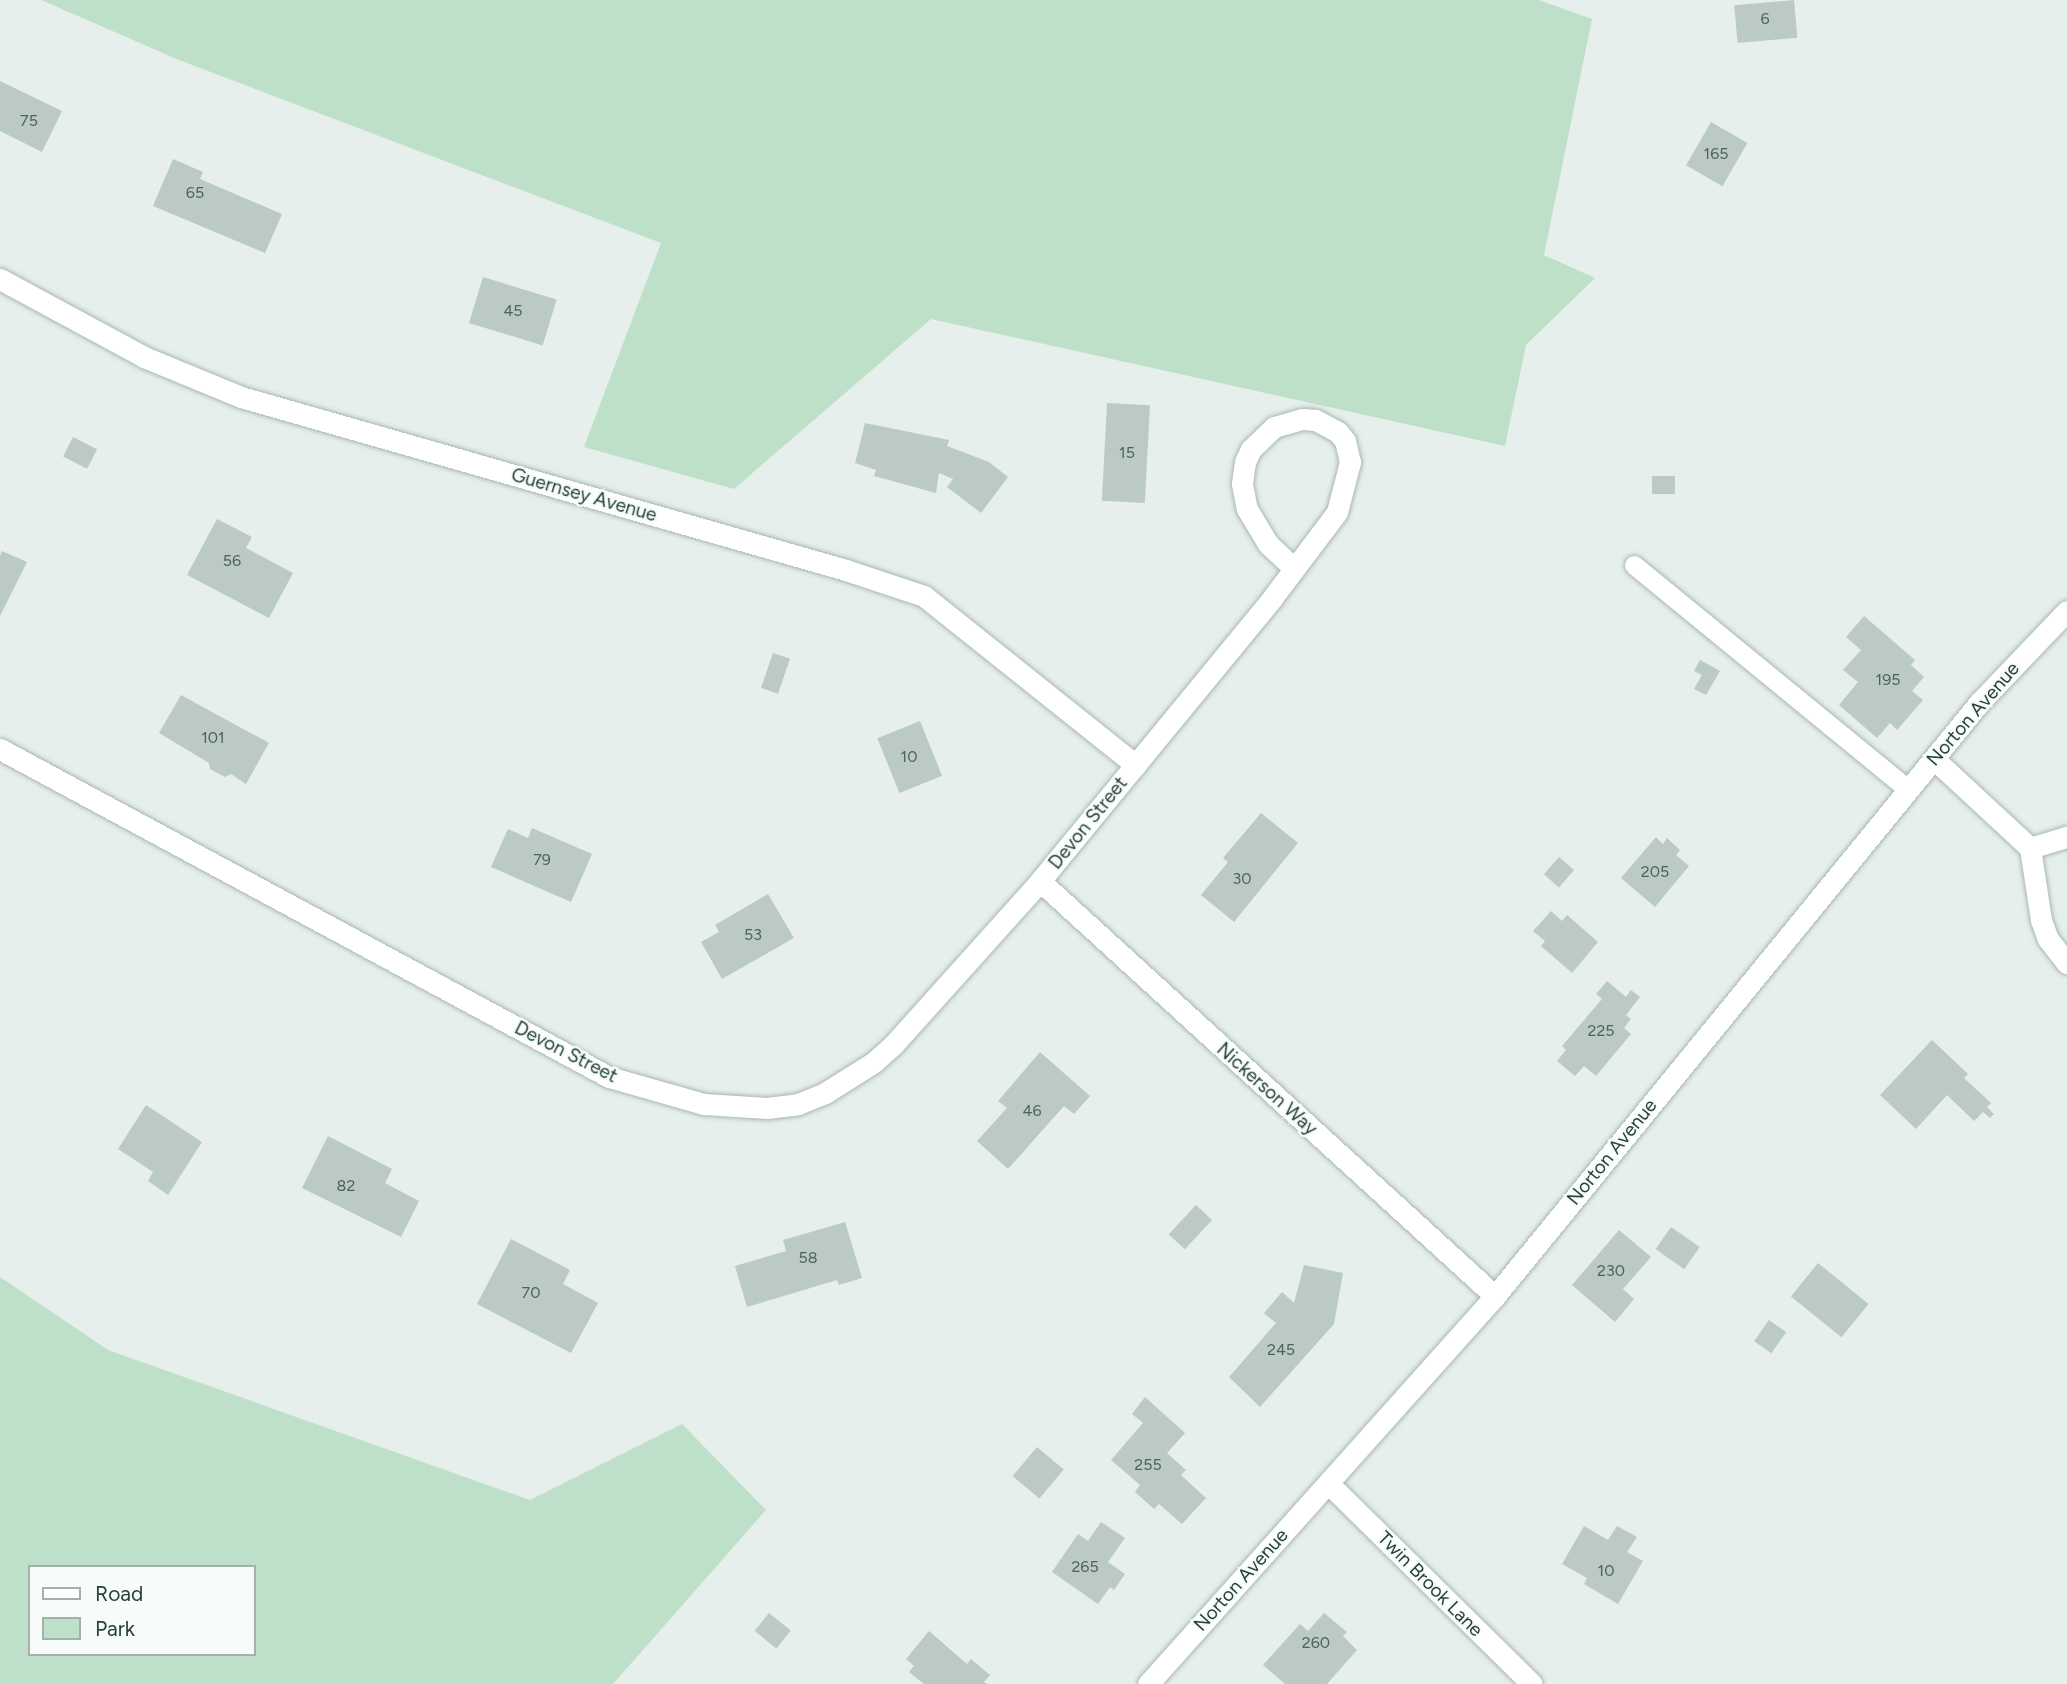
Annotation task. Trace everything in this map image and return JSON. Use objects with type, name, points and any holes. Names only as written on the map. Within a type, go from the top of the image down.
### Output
[{"type":"street","name":"Guernsey Avenue","points":[[0,279],[153,361],[241,397],[846,570],[923,596],[1136,765]]},
{"type":"street","name":"Devon Street","points":[[0,750],[609,1077],[704,1104],[767,1108],[798,1104],[850,1079],[894,1044],[1040,881],[1294,568],[1336,512],[1349,462],[1345,441],[1338,432],[1315,420],[1302,419],[1274,427],[1251,449],[1245,462],[1242,484],[1247,509],[1263,537],[1294,568]]},
{"type":"street","name":"Norton Avenue","points":[[1148,1684],[1495,1296],[1979,703],[2067,611]]},
{"type":"street","points":[[1934,759],[2030,848],[2041,920],[2048,939],[2067,963]]},
{"type":"street","points":[[2030,848],[2067,837]]},
{"type":"street","name":"Nickerson Way","points":[[1040,881],[1495,1296]]},
{"type":"street","name":"Twin Brook Lane","points":[[1328,1483],[1532,1684]]},
{"type":"lane","points":[[1634,565],[1909,790]]},
{"type":"green space","points":[[41,0],[1539,0],[1592,19],[1544,255],[1595,278],[1526,345],[1505,446],[931,319],[734,489],[584,447],[661,243],[179,60]]},
{"type":"green space","points":[[0,1277],[108,1350],[530,1500],[682,1424],[766,1510],[613,1684],[0,1684]]},
{"type":"building","points":[[1794,0],[1797,38],[1738,43],[1734,5]]},
{"type":"building","points":[[0,81],[62,111],[42,152],[0,131]]},
{"type":"building","points":[[1711,122],[1747,143],[1722,186],[1686,165]]},
{"type":"building","points":[[173,159],[203,172],[200,179],[282,214],[265,253],[153,206]]},
{"type":"building","points":[[483,277],[557,300],[543,345],[469,323]]},
{"type":"building","points":[[1107,403],[1150,405],[1145,503],[1102,501]]},
{"type":"building","points":[[865,423],[949,440],[947,446],[989,462],[1008,477],[981,513],[947,487],[953,479],[939,473],[936,493],[874,476],[876,470],[855,463]]},
{"type":"building","points":[[73,437],[97,449],[87,469],[63,457]]},
{"type":"building","points":[[1652,476],[1675,476],[1675,494],[1652,494]]},
{"type":"building","points":[[217,519],[252,537],[246,548],[293,573],[269,618],[187,575]]},
{"type":"building","points":[[2,551],[27,562],[0,616],[0,556]]},
{"type":"building","points":[[1864,616],[1915,660],[1911,665],[1924,677],[1912,691],[1923,700],[1897,730],[1890,723],[1877,738],[1839,705],[1858,682],[1843,670],[1861,650],[1846,637]]},
{"type":"building","points":[[773,653],[790,659],[778,694],[761,688]]},
{"type":"building","points":[[1700,660],[1720,671],[1706,695],[1694,689],[1702,675],[1694,671]]},
{"type":"building","points":[[181,695],[269,743],[246,784],[231,774],[225,777],[210,769],[209,763],[159,733]]},
{"type":"building","points":[[920,721],[942,776],[899,793],[877,738]]},
{"type":"building","points":[[1261,813],[1298,843],[1234,922],[1201,895],[1228,862],[1223,858]]},
{"type":"building","points":[[532,828],[592,854],[571,902],[491,867],[508,829],[528,838]]},
{"type":"building","points":[[1656,837],[1663,844],[1667,838],[1680,850],[1676,855],[1689,866],[1655,907],[1621,878]]},
{"type":"building","points":[[1559,857],[1574,870],[1559,887],[1544,874]]},
{"type":"building","points":[[768,894],[794,938],[722,979],[701,942],[719,932],[715,925]]},
{"type":"building","points":[[1551,911],[1562,921],[1567,915],[1598,942],[1572,973],[1541,946],[1545,941],[1533,931]]},
{"type":"building","points":[[1607,981],[1626,997],[1631,990],[1640,997],[1626,1015],[1631,1019],[1624,1028],[1631,1034],[1596,1076],[1584,1066],[1575,1076],[1557,1061],[1566,1050],[1562,1046],[1602,999],[1596,994]]},
{"type":"building","points":[[1932,1040],[1968,1074],[1964,1078],[1991,1103],[1987,1107],[1994,1114],[1990,1118],[1983,1112],[1974,1121],[1947,1095],[1916,1129],[1880,1095]]},
{"type":"building","points":[[1040,1052],[1090,1096],[1074,1114],[1064,1106],[1008,1169],[977,1141],[1007,1108],[998,1101]]},
{"type":"building","points":[[146,1105],[202,1142],[168,1195],[148,1181],[153,1172],[118,1149]]},
{"type":"building","points":[[328,1136],[392,1169],[385,1183],[419,1201],[401,1237],[302,1188]]},
{"type":"building","points":[[1196,1205],[1212,1220],[1185,1249],[1169,1234]]},
{"type":"building","points":[[845,1222],[862,1278],[839,1285],[837,1280],[747,1307],[735,1266],[786,1251],[783,1240]]},
{"type":"building","points":[[1671,1227],[1700,1247],[1684,1269],[1656,1249]]},
{"type":"building","points":[[1619,1230],[1651,1257],[1623,1289],[1634,1299],[1615,1322],[1572,1285]]},
{"type":"building","points":[[511,1239],[570,1270],[563,1284],[598,1303],[571,1353],[477,1304]]},
{"type":"building","points":[[1818,1263],[1869,1304],[1841,1337],[1791,1296]]},
{"type":"building","points":[[1304,1265],[1343,1273],[1334,1324],[1260,1407],[1229,1377],[1276,1323],[1264,1313],[1282,1292],[1294,1303]]},
{"type":"building","points":[[1769,1320],[1786,1332],[1771,1353],[1754,1341]]},
{"type":"building","points":[[1145,1397],[1185,1433],[1167,1453],[1186,1470],[1181,1475],[1206,1498],[1182,1524],[1159,1504],[1154,1509],[1135,1492],[1140,1485],[1111,1460],[1143,1423],[1132,1414]]},
{"type":"building","points":[[1037,1447],[1064,1469],[1039,1499],[1013,1476]]},
{"type":"building","points":[[1101,1522],[1125,1538],[1108,1562],[1125,1574],[1114,1590],[1110,1587],[1098,1604],[1052,1572],[1078,1534],[1088,1541]]},
{"type":"building","points":[[1584,1526],[1608,1540],[1617,1526],[1637,1537],[1627,1552],[1643,1561],[1618,1604],[1584,1584],[1587,1578],[1562,1564]]},
{"type":"building","points":[[769,1613],[791,1631],[776,1648],[755,1631]]},
{"type":"building","points":[[1324,1613],[1347,1632],[1343,1636],[1357,1650],[1327,1684],[1285,1684],[1263,1665],[1300,1624],[1308,1631]]},
{"type":"building","points":[[929,1631],[967,1664],[971,1659],[990,1675],[984,1682],[987,1684],[924,1684],[909,1672],[914,1666],[906,1659]]}]
